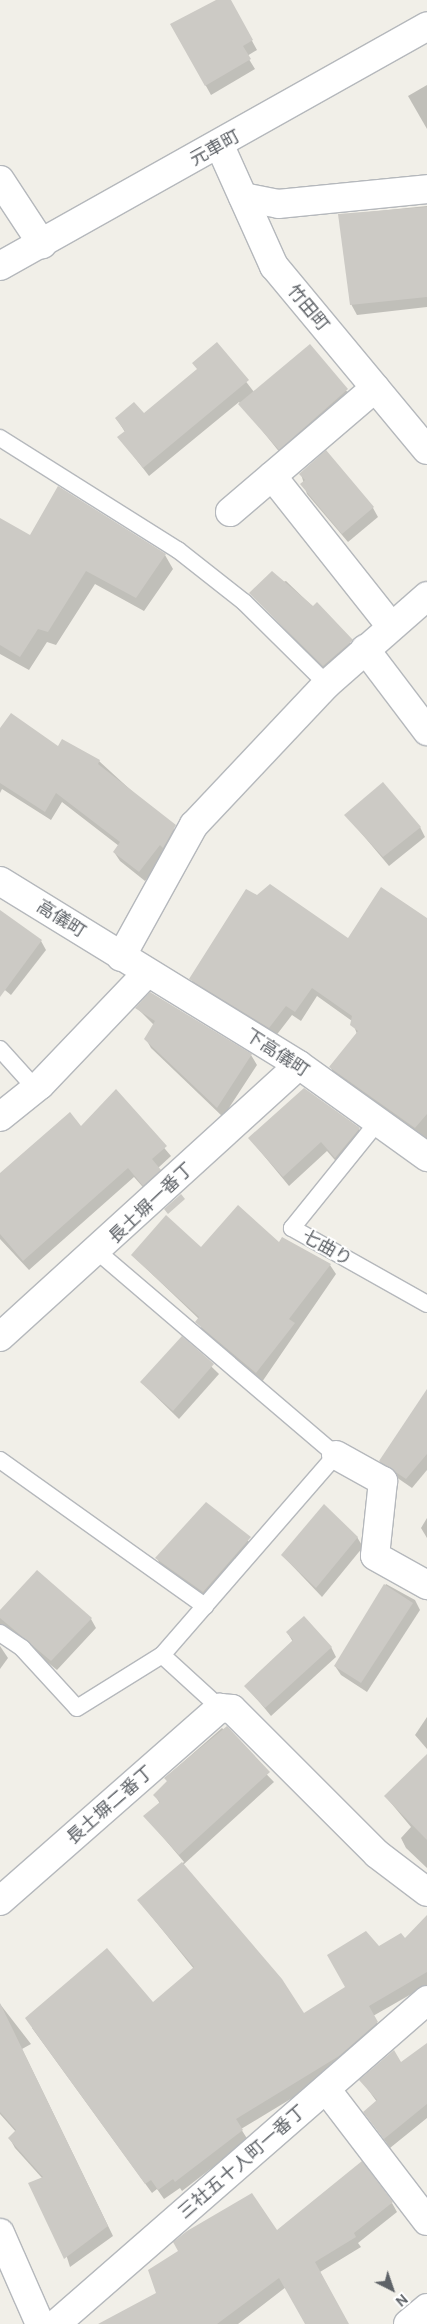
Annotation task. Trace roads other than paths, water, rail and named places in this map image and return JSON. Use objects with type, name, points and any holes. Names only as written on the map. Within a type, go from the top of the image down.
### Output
[{"type":"street","name":"元車町","points":[[0,266],[220,146],[427,26]]},
{"type":"street","name":"竹田町","points":[[220,146],[274,266],[427,450]]},
{"type":"street","points":[[0,180],[42,244]]},
{"type":"street","points":[[243,197],[278,204],[427,189]]},
{"type":"street","points":[[230,512],[375,388]]},
{"type":"street","points":[[272,476],[391,626]]},
{"type":"street","points":[[121,956],[194,825],[327,684],[364,649],[427,596]]},
{"type":"street","points":[[364,649],[427,731]]},
{"type":"street","name":"高儀町","points":[[0,880],[121,956]]},
{"type":"street","name":"下高儀町","points":[[121,956],[298,1065],[376,1124],[427,1157]]},
{"type":"street","points":[[0,1117],[36,1089],[147,973]]},
{"type":"street","name":"長土塀一番丁","points":[[0,1337],[98,1252],[298,1065]]},
{"type":"street","points":[[336,1455],[383,1481],[376,1556],[427,1585]]},
{"type":"street","points":[[220,1708],[232,1709],[377,1854],[427,1892]]},
{"type":"street","name":"長土塀二番丁","points":[[0,1901],[220,1708]]},
{"type":"street","name":"三社五十人町一番丁","points":[[56,2324],[427,2000]]},
{"type":"street","points":[[326,2089],[427,2221]]},
{"type":"street","points":[[0,2234],[40,2324]]},
{"type":"street","points":[[408,2324],[427,2308]]},
{"type":"lane","points":[[0,438],[178,550],[244,602],[327,684]]},
{"type":"lane","points":[[0,1049],[36,1089]]},
{"type":"lane","name":"七曲り","points":[[376,1124],[292,1228],[427,1304]]},
{"type":"lane","points":[[0,1633],[22,1648],[77,1708],[162,1654],[336,1455],[98,1252]]},
{"type":"lane","points":[[0,1460],[205,1606]]},
{"type":"lane","points":[[162,1654],[220,1708]]}]
